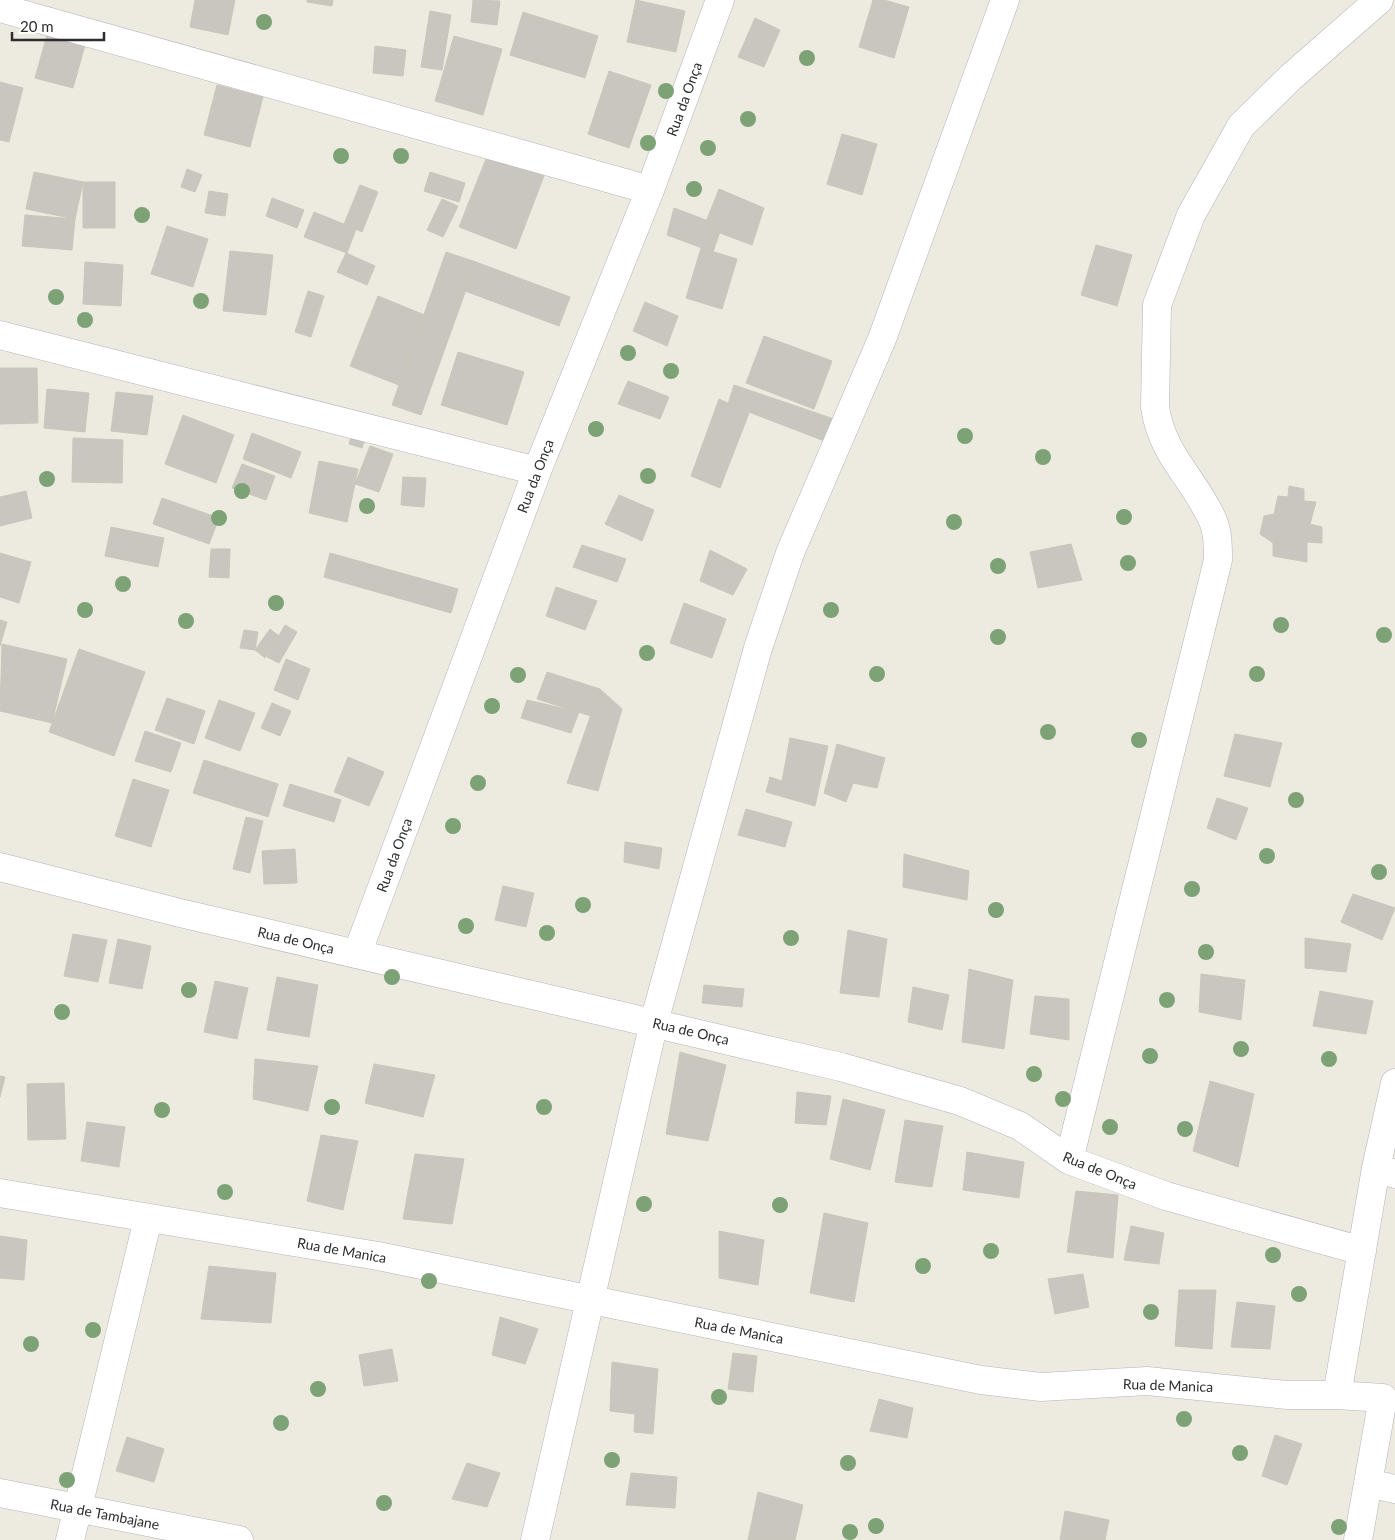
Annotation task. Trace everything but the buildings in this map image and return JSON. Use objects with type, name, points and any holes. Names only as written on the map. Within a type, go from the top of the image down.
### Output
[{"type":"street","name":"Rua da Onça","points":[[357,954],[536,471],[650,190],[720,0]]},
{"type":"street","points":[[535,1540],[654,1022],[707,828],[770,614],[790,553],[882,339],[964,117],[1004,0]]},
{"type":"street","points":[[1069,1160],[1218,560],[1218,541],[1214,522],[1162,440],[1157,424],[1155,407],[1157,304],[1191,215],[1241,126],[1291,77],[1379,0]]},
{"type":"street","points":[[0,8],[650,190]]},
{"type":"street","points":[[0,335],[536,471]]},
{"type":"street","name":"Rua de Onça","points":[[0,867],[180,912],[841,1067],[960,1101],[1020,1126],[1069,1160],[1166,1196],[1362,1251]]},
{"type":"street","points":[[1337,1395],[1362,1251],[1386,1171],[1395,1083]]},
{"type":"street","name":"Rua de Manica","points":[[0,1193],[378,1256],[590,1301],[989,1381],[1041,1387],[1147,1382],[1287,1395],[1337,1395],[1383,1398],[1368,1482]]},
{"type":"street","points":[[70,1540],[148,1219]]},
{"type":"street","points":[[1358,1540],[1368,1482],[1395,1489]]},
{"type":"street","name":"Rua de Tambajane","points":[[0,1493],[239,1540]]}]
